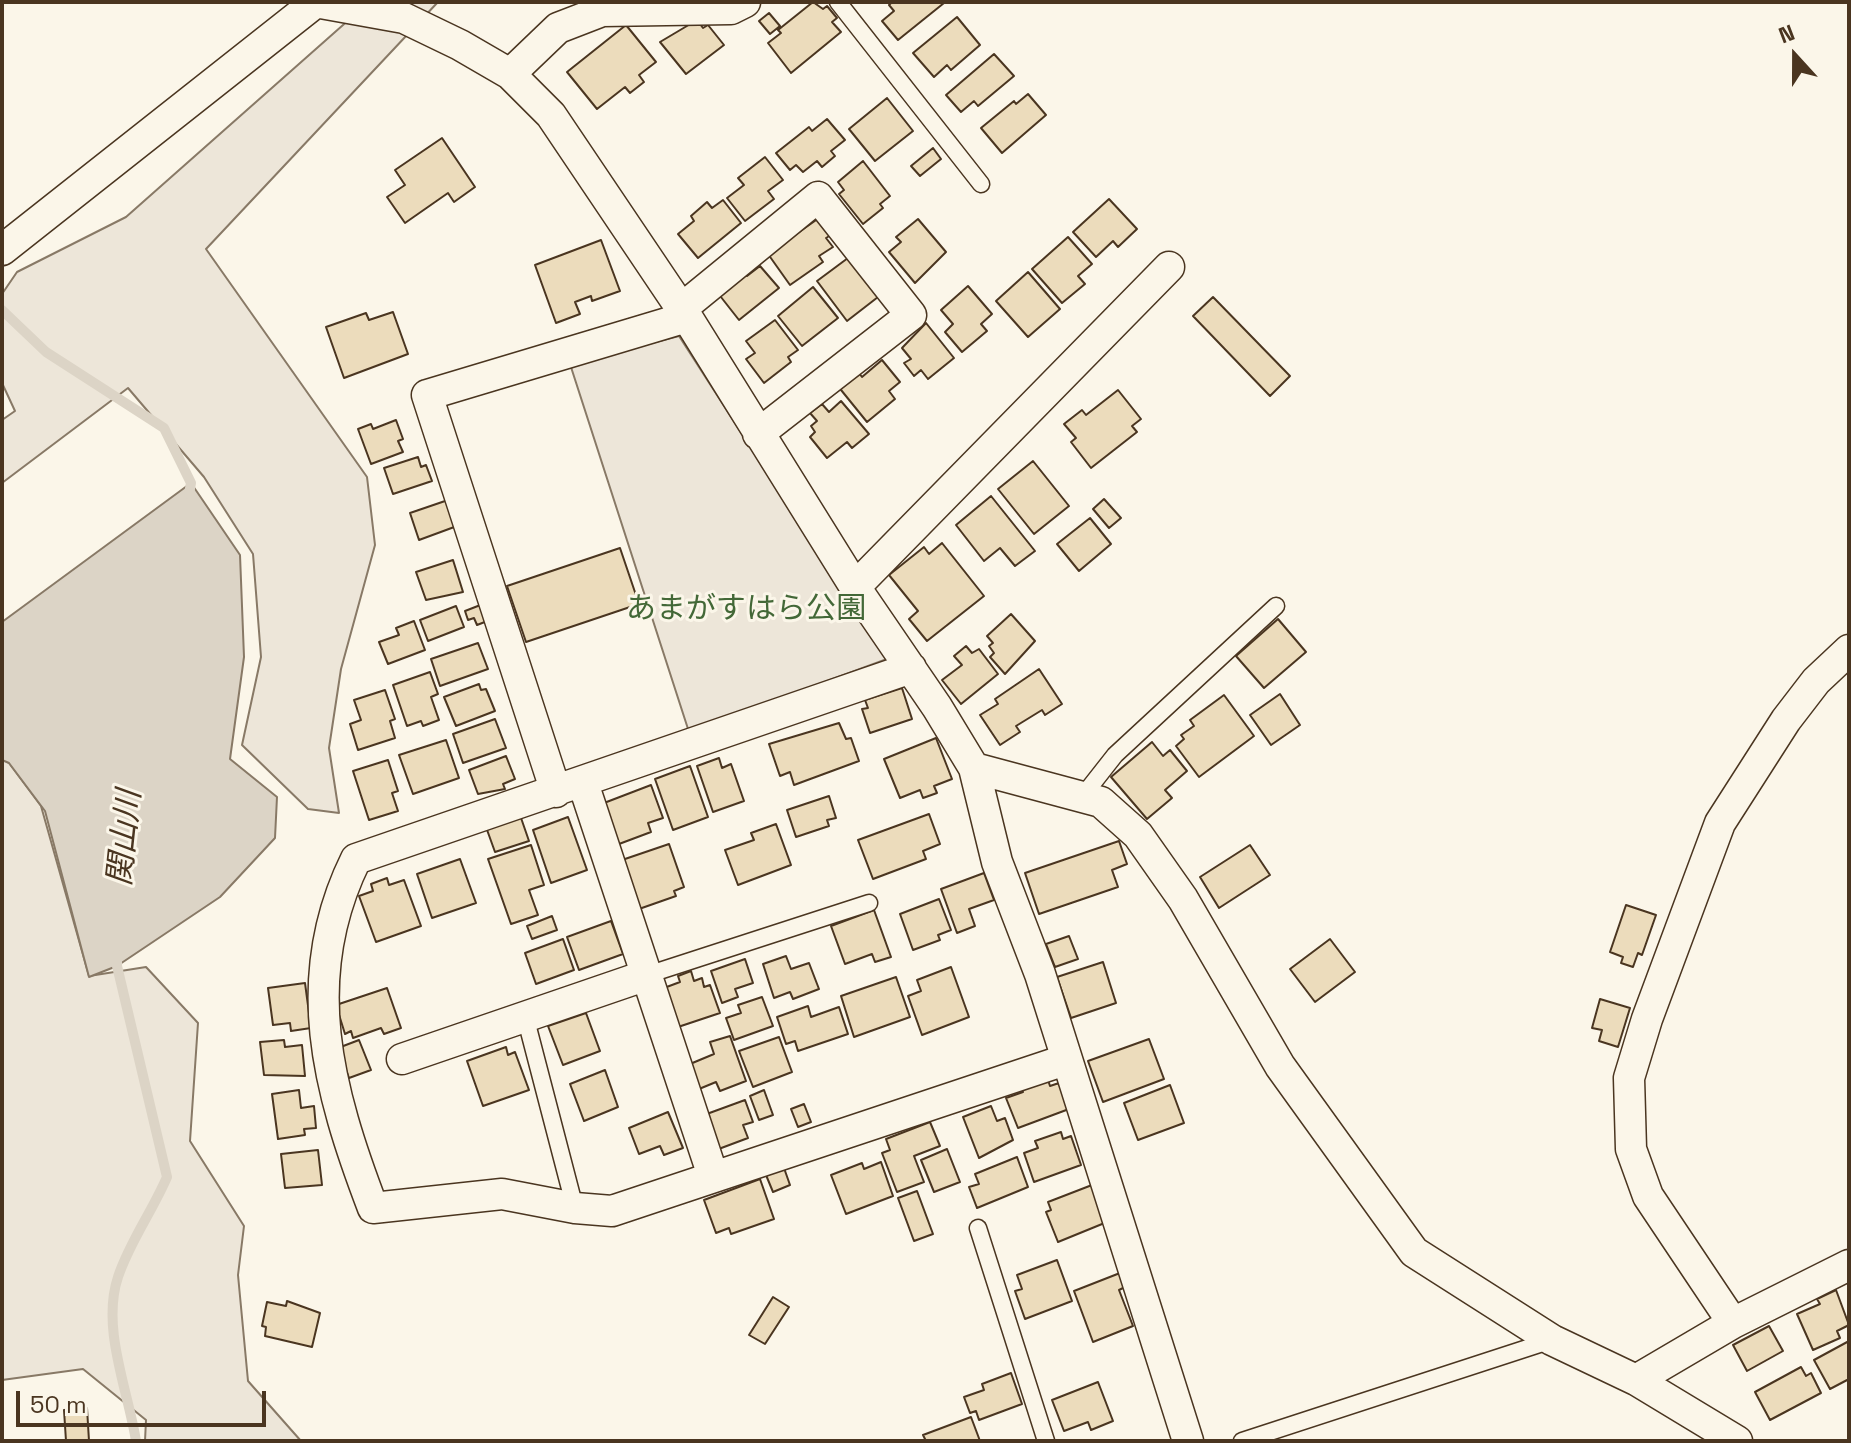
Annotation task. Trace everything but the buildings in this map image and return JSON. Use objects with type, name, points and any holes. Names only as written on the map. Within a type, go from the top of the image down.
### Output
[{"type":"street","points":[[2,250],[316,2],[404,18],[510,74],[551,115],[684,313],[855,587],[974,768],[997,862],[1040,974],[1188,1441]]},
{"type":"street","points":[[510,74],[558,28],[602,11],[731,9],[745,2]]},
{"type":"street","points":[[713,1176],[647,975],[569,787],[427,395],[684,313],[818,197],[911,315],[758,434]]},
{"type":"street","points":[[855,587],[1169,267]]},
{"type":"street","points":[[1733,1323],[1648,1196],[1631,1149],[1629,1078],[1720,823],[1786,720],[1816,681],[1849,650]]},
{"type":"street","points":[[911,668],[356,859],[339,894],[322,981],[327,1060],[344,1132],[373,1208],[502,1194],[575,1208],[612,1211],[1065,1060]]},
{"type":"street","points":[[974,768],[1101,802],[1138,835],[1183,899],[1280,1066],[1414,1252],[1552,1340],[1636,1380],[1737,1441]]},
{"type":"street","points":[[402,1059],[647,975]]},
{"type":"street","points":[[1636,1380],[1733,1323],[1849,1265]]},
{"type":"lane","points":[[838,2],[981,184]]},
{"type":"lane","points":[[1082,797],[1115,755],[1276,606]]},
{"type":"lane","points":[[647,975],[869,903]]},
{"type":"lane","points":[[525,1016],[575,1208]]},
{"type":"lane","points":[[978,1228],[1046,1441]]},
{"type":"lane","points":[[1242,1441],[1552,1340]]},
{"type":"green space","points":[[369,2],[438,2],[206,249],[367,477],[375,545],[341,669],[329,748],[339,813],[308,809],[242,745],[261,657],[253,554],[204,477],[128,388],[2,483],[2,420],[15,411],[2,383],[2,294],[17,272],[126,217]]},
{"type":"green space","name":"あまがすはら公園","points":[[679,336],[887,659],[689,732],[570,364]]},
{"type":"green space","points":[[2,759],[9,763],[41,806],[89,976],[146,967],[198,1023],[190,1141],[244,1226],[238,1275],[248,1381],[301,1441],[145,1441],[146,1420],[83,1369],[2,1380]]},
{"type":"water","points":[[191,483],[240,555],[244,657],[230,759],[277,797],[275,838],[220,897],[117,966],[89,977],[45,811],[9,763],[2,760],[2,622]]},
{"type":"waterway","name":"関山川","points":[[2,310],[46,352],[164,428],[191,483],[189,494]]},
{"type":"waterway","name":"関山川","points":[[117,955],[117,966],[167,1177],[123,1264],[114,1297],[114,1338],[136,1441]]}]
